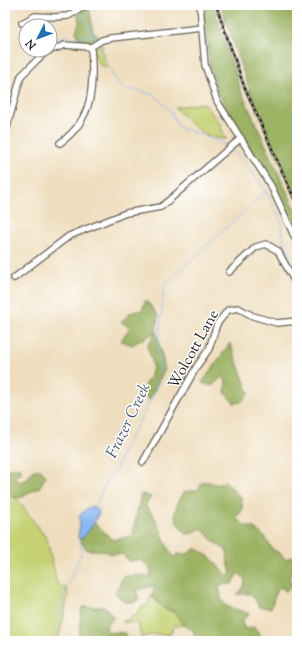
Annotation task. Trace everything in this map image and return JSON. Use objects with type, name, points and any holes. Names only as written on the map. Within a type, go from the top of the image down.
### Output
[{"type":"street","points":[[31,18],[34,16],[68,16],[87,5]]},
{"type":"street","points":[[200,5],[205,64],[217,101],[271,186],[297,242]]},
{"type":"street","points":[[6,131],[21,76],[46,52],[65,45],[91,47],[102,40],[202,28]]},
{"type":"street","points":[[60,143],[74,133],[84,118],[93,81],[91,47]]},
{"type":"street","points":[[14,278],[69,236],[126,213],[161,207],[241,138]]},
{"type":"street","points":[[229,272],[256,247],[266,244],[278,251],[297,286]]},
{"type":"street","name":"Wolcott Lane","points":[[143,462],[197,366],[209,349],[217,324],[228,310],[238,308],[253,316],[277,323],[297,321]]},
{"type":"green space","points":[[77,5],[89,5],[93,32],[102,40],[91,47],[80,40],[76,32],[79,23]]},
{"type":"green space","points":[[202,5],[213,5],[241,91],[297,214],[297,239],[277,193],[218,93],[211,71]]},
{"type":"green space","points":[[221,5],[297,5],[297,198],[255,103]]},
{"type":"green space","points":[[102,40],[102,52],[109,68],[100,65],[91,47]]},
{"type":"green space","points":[[204,103],[218,121],[226,139],[203,133],[191,124],[175,107]]},
{"type":"green space","points":[[146,300],[158,315],[156,331],[165,369],[149,400],[143,395],[145,383],[152,372],[151,359],[147,347],[155,332],[132,345],[121,341],[130,327],[121,322],[130,313],[142,310]]},
{"type":"green space","points":[[230,343],[249,394],[241,402],[234,403],[225,393],[226,382],[223,376],[212,386],[202,383]]},
{"type":"green space","points":[[13,468],[21,468],[21,473],[14,477],[19,482],[26,480],[34,470],[41,470],[46,476],[39,488],[21,498],[12,497],[5,494],[5,471]]},
{"type":"green space","points":[[225,481],[241,498],[243,509],[236,518],[245,526],[254,528],[265,537],[272,549],[281,554],[285,559],[294,556],[297,570],[292,573],[289,579],[293,587],[285,591],[281,587],[276,592],[271,608],[259,607],[253,596],[249,594],[237,595],[244,585],[245,579],[238,573],[232,584],[219,585],[221,599],[226,606],[250,614],[241,621],[245,629],[254,627],[260,634],[258,641],[202,641],[195,638],[193,630],[183,625],[176,613],[163,608],[152,595],[155,586],[136,590],[139,599],[135,602],[125,602],[115,593],[123,577],[135,575],[151,577],[150,567],[139,560],[129,561],[122,554],[111,554],[102,550],[87,550],[78,537],[85,514],[113,540],[132,536],[141,494],[151,497],[145,506],[155,518],[170,552],[175,558],[177,554],[187,554],[196,548],[211,558],[227,576],[231,572],[228,563],[227,551],[213,541],[201,528],[193,533],[186,534],[175,518],[177,504],[184,492],[198,490],[202,482],[210,482],[217,485]]},
{"type":"green space","points":[[5,494],[16,498],[47,539],[57,584],[67,589],[68,596],[58,641],[5,641]]},
{"type":"green space","points":[[151,595],[163,608],[176,613],[183,625],[174,626],[169,635],[155,634],[141,637],[138,623],[122,622],[136,615],[140,608],[148,605]]},
{"type":"green space","points":[[82,607],[105,607],[114,618],[106,626],[107,632],[125,633],[128,641],[78,641]]},
{"type":"water","points":[[92,506],[99,511],[98,514],[88,531],[80,539],[78,537],[80,524],[79,517],[86,509]]},
{"type":"waterway","points":[[81,12],[96,41]]},
{"type":"waterway","points":[[58,39],[67,36],[79,38],[91,35]]},
{"type":"waterway","points":[[99,45],[109,68],[121,87],[155,95],[171,112],[177,125],[182,129],[205,136],[227,146]]},
{"type":"waterway","points":[[231,149],[245,162],[274,205],[281,223],[284,240],[297,264]]},
{"type":"waterway","name":"Frazer Creek","points":[[95,507],[104,486],[115,471],[125,447],[155,392],[160,372],[158,353],[164,285],[265,192]]},
{"type":"waterway","name":"Frazer Creek","points":[[54,641],[63,596],[82,552],[80,539]]},
{"type":"railway","points":[[216,5],[244,86],[297,205]]}]
